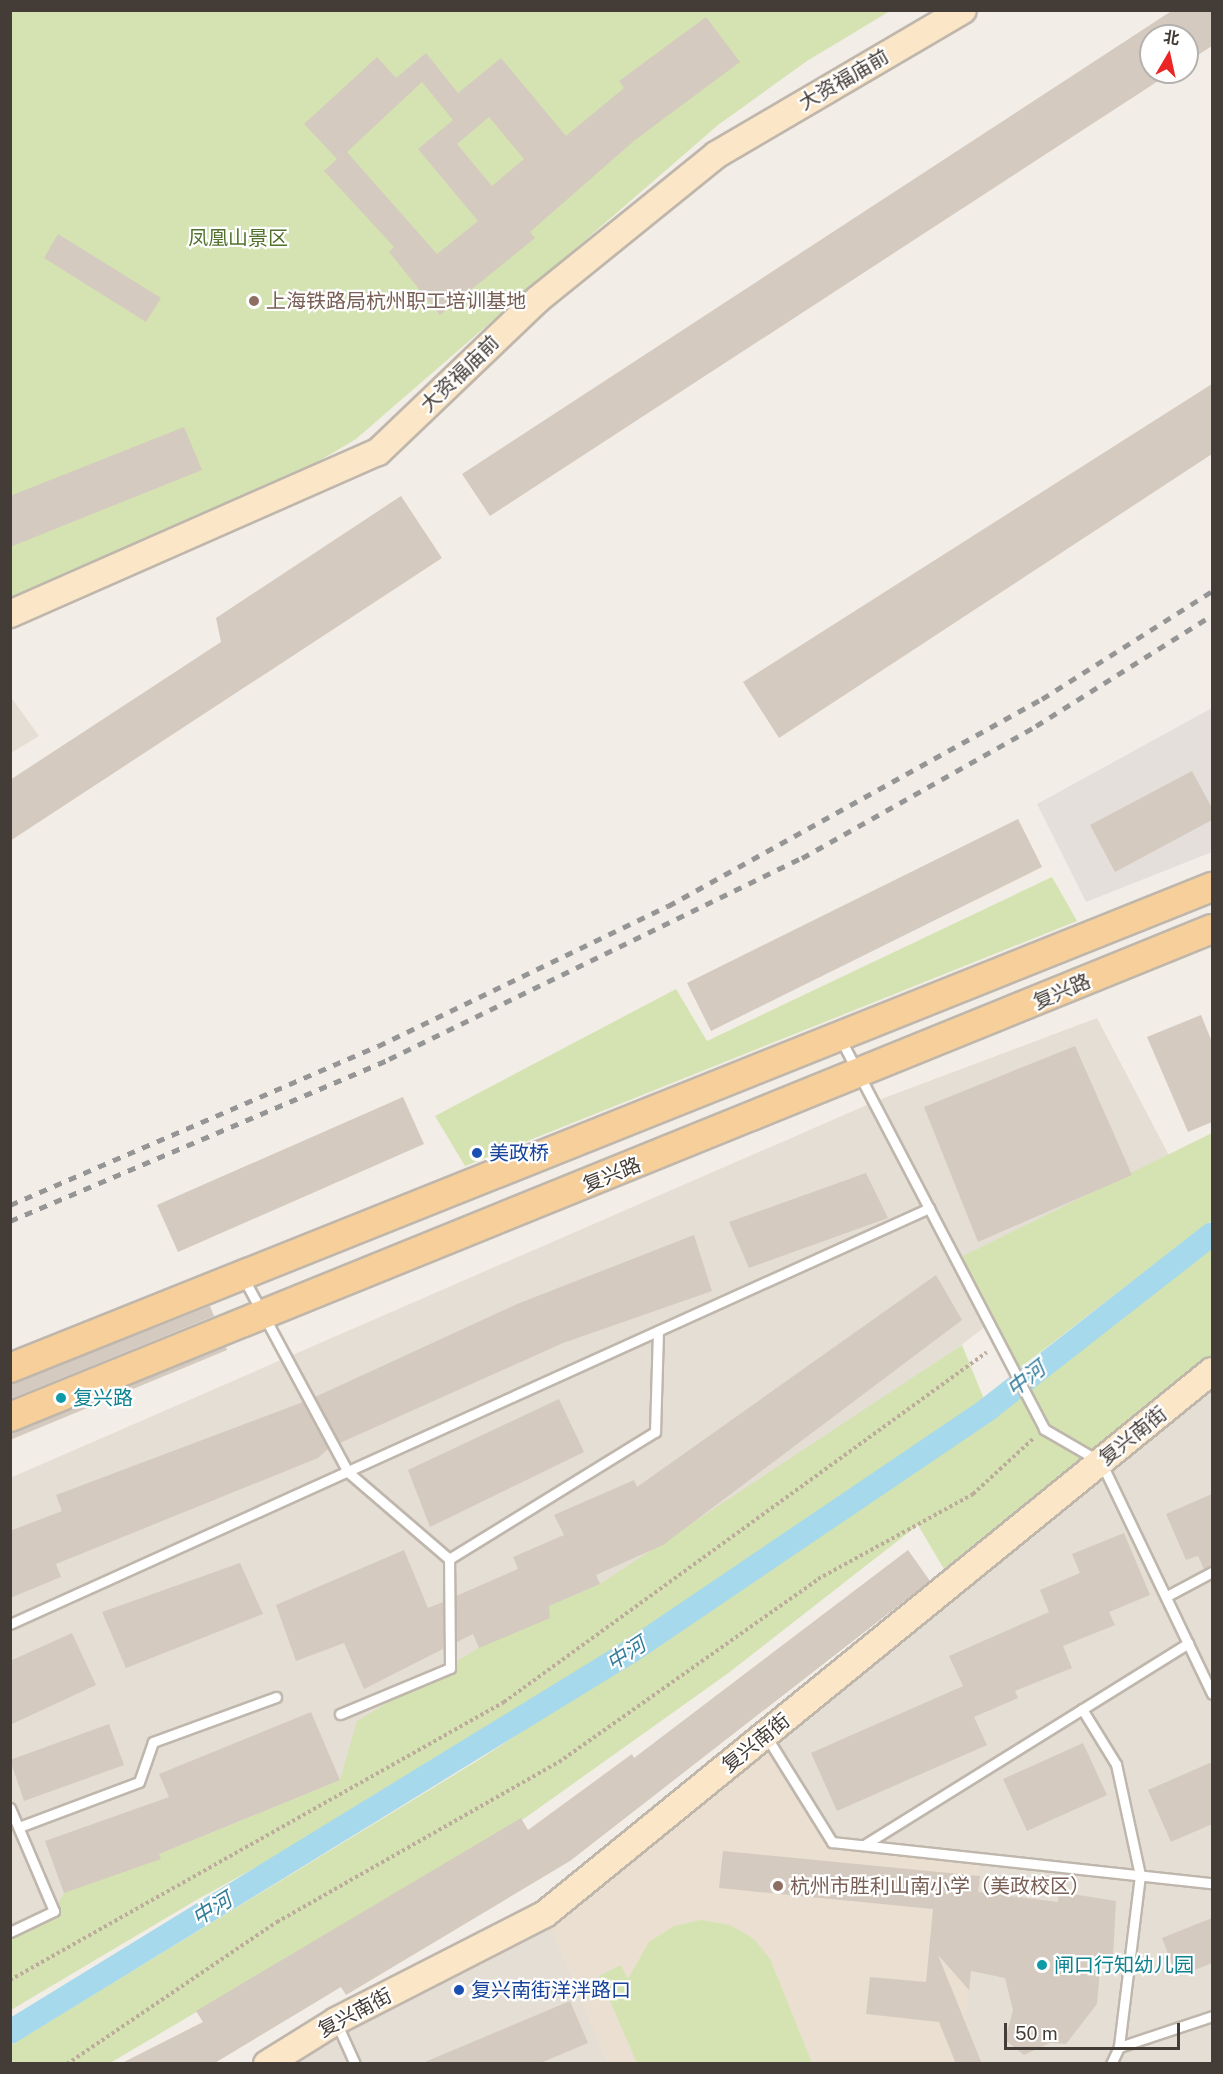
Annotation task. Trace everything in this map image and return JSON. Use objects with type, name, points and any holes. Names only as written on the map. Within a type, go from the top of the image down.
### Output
[{"type":"main road","name":"复兴路","points":[[10,1368],[840,1039],[1212,887]]},
{"type":"main road","name":"复兴路","points":[[10,1417],[863,1074],[1212,929]]},
{"type":"street","name":"大资福庙前","points":[[10,614],[378,452],[537,300],[716,155],[963,10]]},
{"type":"street","name":"复兴南街","points":[[267,2064],[336,2021],[545,1914],[1212,1371]]},
{"type":"lane","points":[[840,1039],[863,1074],[997,1345],[1044,1429],[1101,1462],[1188,1643],[1209,1679],[1212,1694]]},
{"type":"lane","points":[[10,1624],[929,1208]]},
{"type":"lane","points":[[243,1276],[261,1315],[348,1472],[449,1559],[450,1668],[340,1714]]},
{"type":"lane","points":[[449,1559],[655,1432],[658,1331]]},
{"type":"lane","points":[[1167,1596],[1212,1572]]},
{"type":"lane","points":[[864,1845],[1188,1643]]},
{"type":"lane","points":[[19,1827],[139,1782],[153,1742],[276,1697]]},
{"type":"lane","points":[[1082,1709],[1116,1764],[1140,1875],[1119,2047],[1111,2064]]},
{"type":"lane","points":[[765,1735],[832,1842],[1212,1883]]},
{"type":"lane","points":[[10,1808],[54,1911],[10,1932]]},
{"type":"lane","points":[[1119,2047],[1212,2016]]},
{"type":"lane","points":[[336,2021],[355,2064]]},
{"type":"path","points":[[10,1980],[504,1702],[997,1345]]},
{"type":"path","points":[[67,2064],[277,1922],[559,1762],[818,1579],[973,1494],[1044,1429]]},
{"type":"shaded area","points":[[11,697],[39,736],[10,753]]},
{"type":"shaded area","points":[[1212,708],[1212,852],[1086,902],[1037,804]]},
{"type":"shaded area","points":[[1097,1018],[1185,1186],[987,1325],[504,1702],[11,1980],[10,1478],[876,1101]]},
{"type":"shaded area","points":[[1212,1371],[1212,2063],[267,2064],[545,1914]]},
{"type":"shaded area","name":"杭州市胜利山南小学（美政校区）","points":[[765,1735],[832,1842],[980,1858],[966,2024],[982,2063],[607,2063],[545,1914]]},
{"type":"green space","name":"凤凰山景区","points":[[10,11],[890,11],[807,61],[718,125],[356,439],[237,510],[11,619]]},
{"type":"green space","points":[[1052,877],[1077,921],[465,1166],[435,1116],[676,989],[707,1041]]},
{"type":"green space","points":[[1212,1133],[1212,1220],[1013,1373],[955,1260]]},
{"type":"green space","points":[[1212,1247],[1212,1367],[947,1574],[918,1525],[727,1674],[525,1818],[110,2063],[11,2064],[11,2045],[477,1761],[726,1599],[1011,1405]]},
{"type":"green space","points":[[962,1345],[988,1409],[485,1742],[198,1899],[11,2010],[11,1932],[54,1911],[64,1893],[340,1780],[357,1721],[549,1606],[600,1584]]},
{"type":"green space","points":[[701,1920],[730,1925],[754,1939],[770,1959],[812,2063],[637,2063],[599,1976],[621,1965],[628,1979],[649,1942],[674,1926]]},
{"type":"building","points":[[1173,10],[1212,10],[1212,46],[1199,54],[1199,24],[1152,24]]},
{"type":"building","points":[[706,17],[740,62],[635,140],[530,232],[535,238],[440,315],[389,252],[394,247],[324,171],[337,159],[304,124],[377,57],[396,78],[426,53],[458,93],[501,58],[566,136],[624,88],[619,81]],"holes":[[[422,82],[453,120],[418,149],[478,221],[437,254],[347,152]],[[489,117],[524,159],[492,186],[457,144]]]},
{"type":"building","points":[[1139,32],[1139,84],[1154,84],[490,516],[462,474]]},
{"type":"building","points":[[58,234],[161,298],[146,322],[44,258]]},
{"type":"building","points":[[1212,384],[1212,454],[779,738],[743,682]]},
{"type":"building","points":[[184,427],[202,470],[10,547],[10,496]]},
{"type":"building","points":[[401,496],[442,558],[10,841],[10,780],[221,642],[216,618]]},
{"type":"building","points":[[1192,771],[1212,808],[1212,820],[1115,872],[1090,825]]},
{"type":"building","points":[[1018,819],[1042,867],[711,1031],[687,983]]},
{"type":"building","points":[[1201,1015],[1212,1042],[1212,1122],[1188,1132],[1147,1037]]},
{"type":"building","points":[[1075,1046],[1132,1175],[978,1242],[924,1107]]},
{"type":"building","points":[[403,1097],[424,1144],[178,1252],[157,1205]]},
{"type":"building","points":[[866,1173],[888,1218],[749,1268],[729,1222]]},
{"type":"building","points":[[694,1235],[712,1291],[563,1343],[340,1443],[315,1397],[517,1304]]},
{"type":"building","points":[[936,1275],[962,1320],[663,1545],[596,1575],[600,1584],[549,1606],[550,1618],[479,1648],[473,1634],[457,1642],[456,1596],[518,1569],[513,1557],[564,1535],[554,1515],[634,1480],[637,1487]]},
{"type":"building","points":[[210,1306],[214,1316],[10,1399],[10,1384]]},
{"type":"building","points":[[226,1347],[227,1350],[10,1440],[10,1433]]},
{"type":"building","points":[[559,1399],[584,1452],[430,1527],[408,1470]]},
{"type":"building","points":[[303,1402],[328,1449],[318,1458],[56,1564],[61,1577],[10,1598],[10,1531],[62,1511],[56,1495]]},
{"type":"building","points":[[1212,1494],[1212,1565],[1204,1569],[1198,1556],[1186,1560],[1166,1514]]},
{"type":"building","points":[[1124,1533],[1150,1595],[1109,1612],[1115,1625],[1063,1646],[1072,1668],[1015,1691],[1018,1698],[974,1717],[987,1745],[837,1811],[811,1753],[963,1686],[949,1656],[1049,1612],[1040,1590],[1080,1573],[1072,1554]]},
{"type":"building","points":[[404,1550],[428,1608],[443,1602],[443,1649],[364,1689],[344,1643],[296,1661],[276,1605]]},
{"type":"building","points":[[908,1550],[930,1581],[570,1861],[346,1995],[341,1987],[213,2064],[120,2064],[203,2022],[196,2011],[521,1818],[528,1830],[632,1754],[634,1758]]},
{"type":"building","points":[[240,1563],[263,1614],[126,1668],[102,1612]]},
{"type":"building","points":[[72,1633],[96,1685],[10,1725],[10,1661]]},
{"type":"building","points":[[311,1712],[340,1780],[159,1854],[161,1859],[64,1893],[45,1841],[169,1797],[159,1774]]},
{"type":"building","points":[[109,1724],[124,1765],[24,1801],[10,1760]]},
{"type":"building","points":[[1083,1743],[1107,1795],[1027,1831],[1003,1779]]},
{"type":"building","points":[[1212,1762],[1212,1824],[1171,1842],[1148,1790]]},
{"type":"building","points":[[723,1851],[980,1876],[978,1892],[1058,1902],[1059,1892],[1116,1901],[1113,1957],[1101,1957],[1097,2004],[1066,2044],[1050,2043],[1024,2055],[1005,2040],[1013,2010],[1005,1978],[971,1971],[969,1990],[938,1955],[982,2064],[956,2064],[939,2022],[866,2014],[870,1977],[926,1982],[933,1909],[719,1888]]},
{"type":"building","points":[[1212,1918],[1212,1963],[1177,1977],[1162,1938]]},
{"type":"building","points":[[570,2001],[588,2043],[538,2064],[420,2064]]},
{"type":"waterway","name":"中河","points":[[10,2032],[631,1651],[988,1409],[1212,1234]]},
{"type":"railway","points":[[10,1205],[378,1046],[668,906],[1042,699],[1212,591]]},
{"type":"railway","points":[[10,1221],[389,1059],[802,858],[1036,726],[1212,615]]},
{"type":"place","name":"上海铁路局杭州职工培训基地","points":[[254,301]]},
{"type":"place","name":"美政桥","points":[[477,1153]]},
{"type":"place","name":"复兴路","points":[[61,1398]]},
{"type":"place","name":"杭州市胜利山南小学（美政校区）","points":[[778,1886]]},
{"type":"place","name":"闸口行知幼儿园","points":[[1042,1965]]},
{"type":"place","name":"复兴南街洋泮路口","points":[[459,1990]]}]
